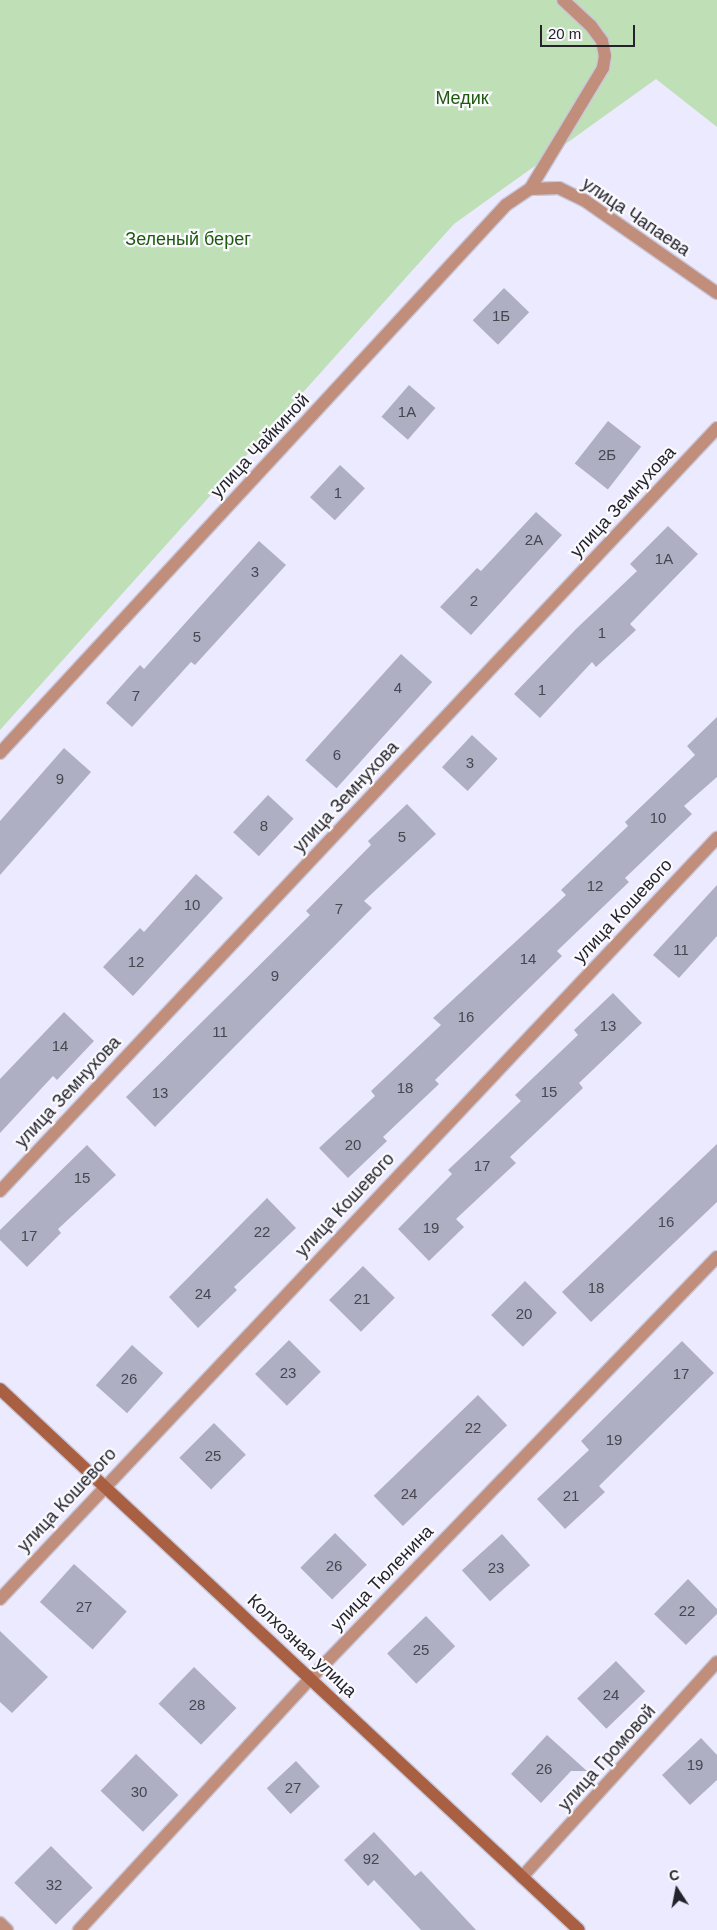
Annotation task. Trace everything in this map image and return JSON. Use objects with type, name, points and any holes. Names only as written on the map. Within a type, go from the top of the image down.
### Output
[{"type":"main road","name":"Колхозная улица","points":[[0,1389],[311,1678],[578,1930]]},
{"type":"street","points":[[530,189],[603,68],[605,56],[602,41],[591,26],[563,0]]},
{"type":"street","name":"улица Чапаева","points":[[530,189],[559,188],[584,200],[717,293]]},
{"type":"street","name":"улица Чайкиной","points":[[0,753],[506,205],[530,189]]},
{"type":"street","name":"улица Земнухова","points":[[0,1191],[717,428]]},
{"type":"street","name":"улица Кошевого","points":[[0,1599],[104,1485],[717,838]]},
{"type":"street","name":"улица Тюленина","points":[[79,1930],[311,1678],[717,1257]]},
{"type":"street","name":"улица Громовой","points":[[522,1877],[717,1662]]},
{"type":"street","points":[[0,1923],[7,1930]]},
{"type":"green space","name":"Зеленый берег","points":[[0,0],[717,0],[717,127],[656,79],[454,224],[0,730]]},
{"type":"building","points":[[504,288],[529,312],[498,345],[473,320]]},
{"type":"building","points":[[409,385],[435,408],[408,440],[381,417]]},
{"type":"building","points":[[608,421],[641,447],[608,489],[575,464]]},
{"type":"building","points":[[340,465],[365,488],[335,520],[310,497]]},
{"type":"building","points":[[536,512],[562,535],[471,635],[440,607],[477,568],[481,571]]},
{"type":"building","points":[[668,526],[698,554],[630,624],[636,630],[596,667],[592,662],[540,718],[514,694],[576,629],[637,571],[630,564]]},
{"type":"building","points":[[259,541],[286,565],[195,665],[191,662],[132,727],[106,703],[140,665],[144,669]]},
{"type":"building","points":[[401,654],[432,682],[337,788],[305,760]]},
{"type":"building","points":[[717,717],[717,777],[684,806],[692,814],[625,878],[629,882],[557,951],[562,956],[435,1080],[439,1084],[383,1137],[387,1141],[348,1178],[319,1148],[375,1096],[371,1091],[441,1025],[433,1018],[566,895],[561,890],[628,826],[625,822],[695,755],[687,746]]},
{"type":"building","points":[[472,735],[498,759],[468,791],[442,767]]},
{"type":"building","points":[[64,748],[91,772],[0,875],[0,821]]},
{"type":"building","points":[[268,795],[294,819],[259,856],[233,832]]},
{"type":"building","points":[[407,804],[436,834],[364,901],[372,908],[155,1127],[126,1097],[310,915],[306,911],[371,845],[368,841]]},
{"type":"building","points":[[196,874],[223,898],[133,996],[103,967],[140,928],[144,932]]},
{"type":"building","points":[[717,885],[717,936],[679,978],[653,955]]},
{"type":"building","points":[[613,993],[642,1023],[579,1083],[583,1088],[510,1157],[516,1163],[456,1219],[464,1227],[429,1261],[398,1229],[452,1174],[448,1170],[521,1101],[515,1095],[578,1035],[574,1030]]},
{"type":"building","points":[[64,1012],[94,1041],[57,1080],[53,1076],[0,1133],[0,1079]]},
{"type":"building","points":[[717,1144],[717,1202],[591,1322],[562,1292]]},
{"type":"building","points":[[87,1145],[116,1175],[58,1229],[61,1233],[27,1267],[0,1240],[0,1230]]},
{"type":"building","points":[[267,1198],[296,1228],[234,1287],[237,1290],[198,1328],[169,1297]]},
{"type":"building","points":[[363,1266],[395,1298],[361,1332],[329,1300]]},
{"type":"building","points":[[525,1281],[557,1313],[523,1347],[491,1315]]},
{"type":"building","points":[[289,1340],[321,1372],[287,1406],[255,1374]]},
{"type":"building","points":[[682,1341],[714,1373],[599,1486],[605,1492],[565,1529],[537,1499],[589,1450],[581,1441]]},
{"type":"building","points":[[132,1345],[163,1373],[127,1413],[96,1385]]},
{"type":"building","points":[[478,1395],[507,1425],[403,1526],[374,1496]]},
{"type":"building","points":[[214,1423],[246,1455],[211,1489],[179,1458]]},
{"type":"building","points":[[335,1533],[367,1565],[332,1599],[300,1568]]},
{"type":"building","points":[[502,1534],[530,1565],[490,1601],[462,1570]]},
{"type":"building","points":[[74,1564],[127,1612],[93,1649],[40,1602]]},
{"type":"building","points":[[688,1579],[717,1609],[717,1614],[686,1645],[654,1614]]},
{"type":"building","points":[[426,1616],[455,1646],[416,1684],[387,1654]]},
{"type":"building","points":[[0,1631],[48,1677],[12,1713],[0,1702]]},
{"type":"building","points":[[616,1661],[645,1691],[606,1729],[577,1699]]},
{"type":"building","points":[[194,1667],[236,1708],[201,1745],[159,1704]]},
{"type":"building","points":[[547,1735],[587,1771],[571,1771],[541,1803],[511,1774]]},
{"type":"building","points":[[701,1738],[717,1755],[717,1780],[690,1805],[662,1775]]},
{"type":"building","points":[[136,1754],[178,1795],[143,1832],[101,1791]]},
{"type":"building","points":[[296,1761],[320,1787],[291,1814],[267,1788]]},
{"type":"building","points":[[374,1832],[415,1876],[421,1871],[476,1930],[421,1930],[374,1880],[368,1886],[344,1860]]},
{"type":"building","points":[[51,1846],[93,1888],[56,1924],[14,1883]]},
{"type":"park label","name":"Медик","points":[[462,98]]}]
